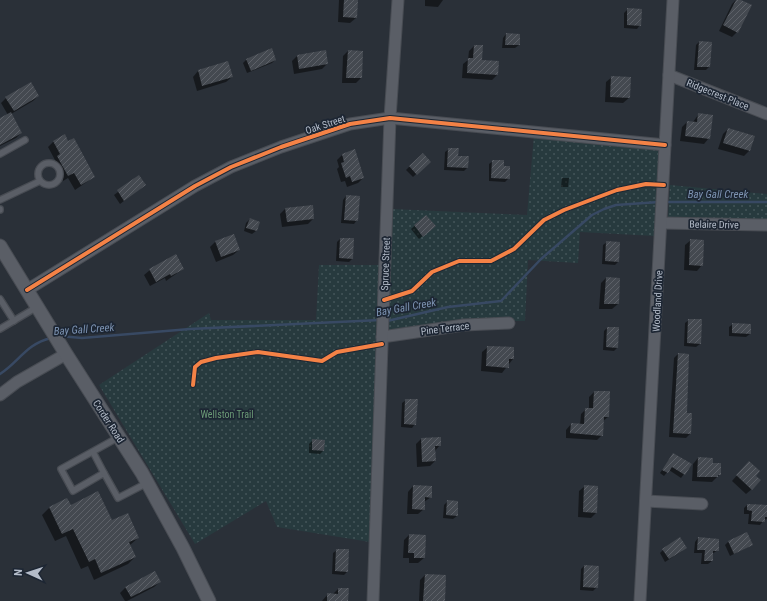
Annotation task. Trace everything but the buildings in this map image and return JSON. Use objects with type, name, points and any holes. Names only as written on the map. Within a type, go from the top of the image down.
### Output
[{"type":"street","name":"Spruce Street","points":[[373,601],[390,118],[398,0]]},
{"type":"street","name":"Woodland Drive","points":[[640,601],[662,218],[672,0]]},
{"type":"street","name":"Ridgecrest Place","points":[[669,75],[767,114]]},
{"type":"street","name":"Oak Street","points":[[27,290],[195,186],[231,167],[281,147],[350,124],[390,118],[665,145]]},
{"type":"street","name":"Belaire Drive","points":[[662,218],[767,226]]},
{"type":"street","name":"Corder Road","points":[[0,246],[66,354],[148,483],[183,548],[209,601]]},
{"type":"street","name":"Pine Terrace","points":[[382,334],[464,325],[509,323]]},
{"type":"street","points":[[0,395],[17,382],[66,354]]},
{"type":"street","points":[[646,501],[702,504]]},
{"type":"lane","points":[[0,154],[25,140]]},
{"type":"lane","points":[[0,200],[40,181]]},
{"type":"lane","points":[[0,299],[14,321]]},
{"type":"lane","points":[[0,328],[37,307]]},
{"type":"lane","points":[[104,473],[72,491],[61,469],[119,437]]},
{"type":"lane","points":[[93,452],[118,498],[148,483]]},
{"type":"green space","points":[[534,135],[661,148],[655,236],[580,232],[578,263],[528,260],[525,321],[461,321],[385,334],[391,209],[527,215]]},
{"type":"green space","points":[[670,185],[767,194],[767,221],[668,219]]},
{"type":"green space","name":"Wellston Trail","points":[[319,265],[380,265],[370,542],[277,527],[266,501],[195,544],[99,385],[209,313],[211,320],[316,320]]},
{"type":"waterway","name":"Bay Gall Creek","points":[[387,321],[448,307],[501,301],[541,259],[592,215],[616,205],[659,202]]},
{"type":"waterway","name":"Bay Gall Creek","points":[[664,202],[767,202]]},
{"type":"waterway","name":"Bay Gall Creek","points":[[59,336],[82,338],[190,329],[380,320]]},
{"type":"waterway","name":"Bay Gall Creek","points":[[0,374],[35,344],[51,338]]},
{"type":"cycle path","points":[[27,290],[195,186],[231,167],[281,147],[350,124],[390,118],[665,145]]},
{"type":"cycle path","points":[[384,300],[412,291],[432,272],[459,261],[491,261],[514,249],[544,220],[564,210],[617,190],[646,184],[664,185]]},
{"type":"cycle path","points":[[193,385],[195,367],[201,362],[216,358],[258,352],[322,361],[337,352],[382,344]]}]
